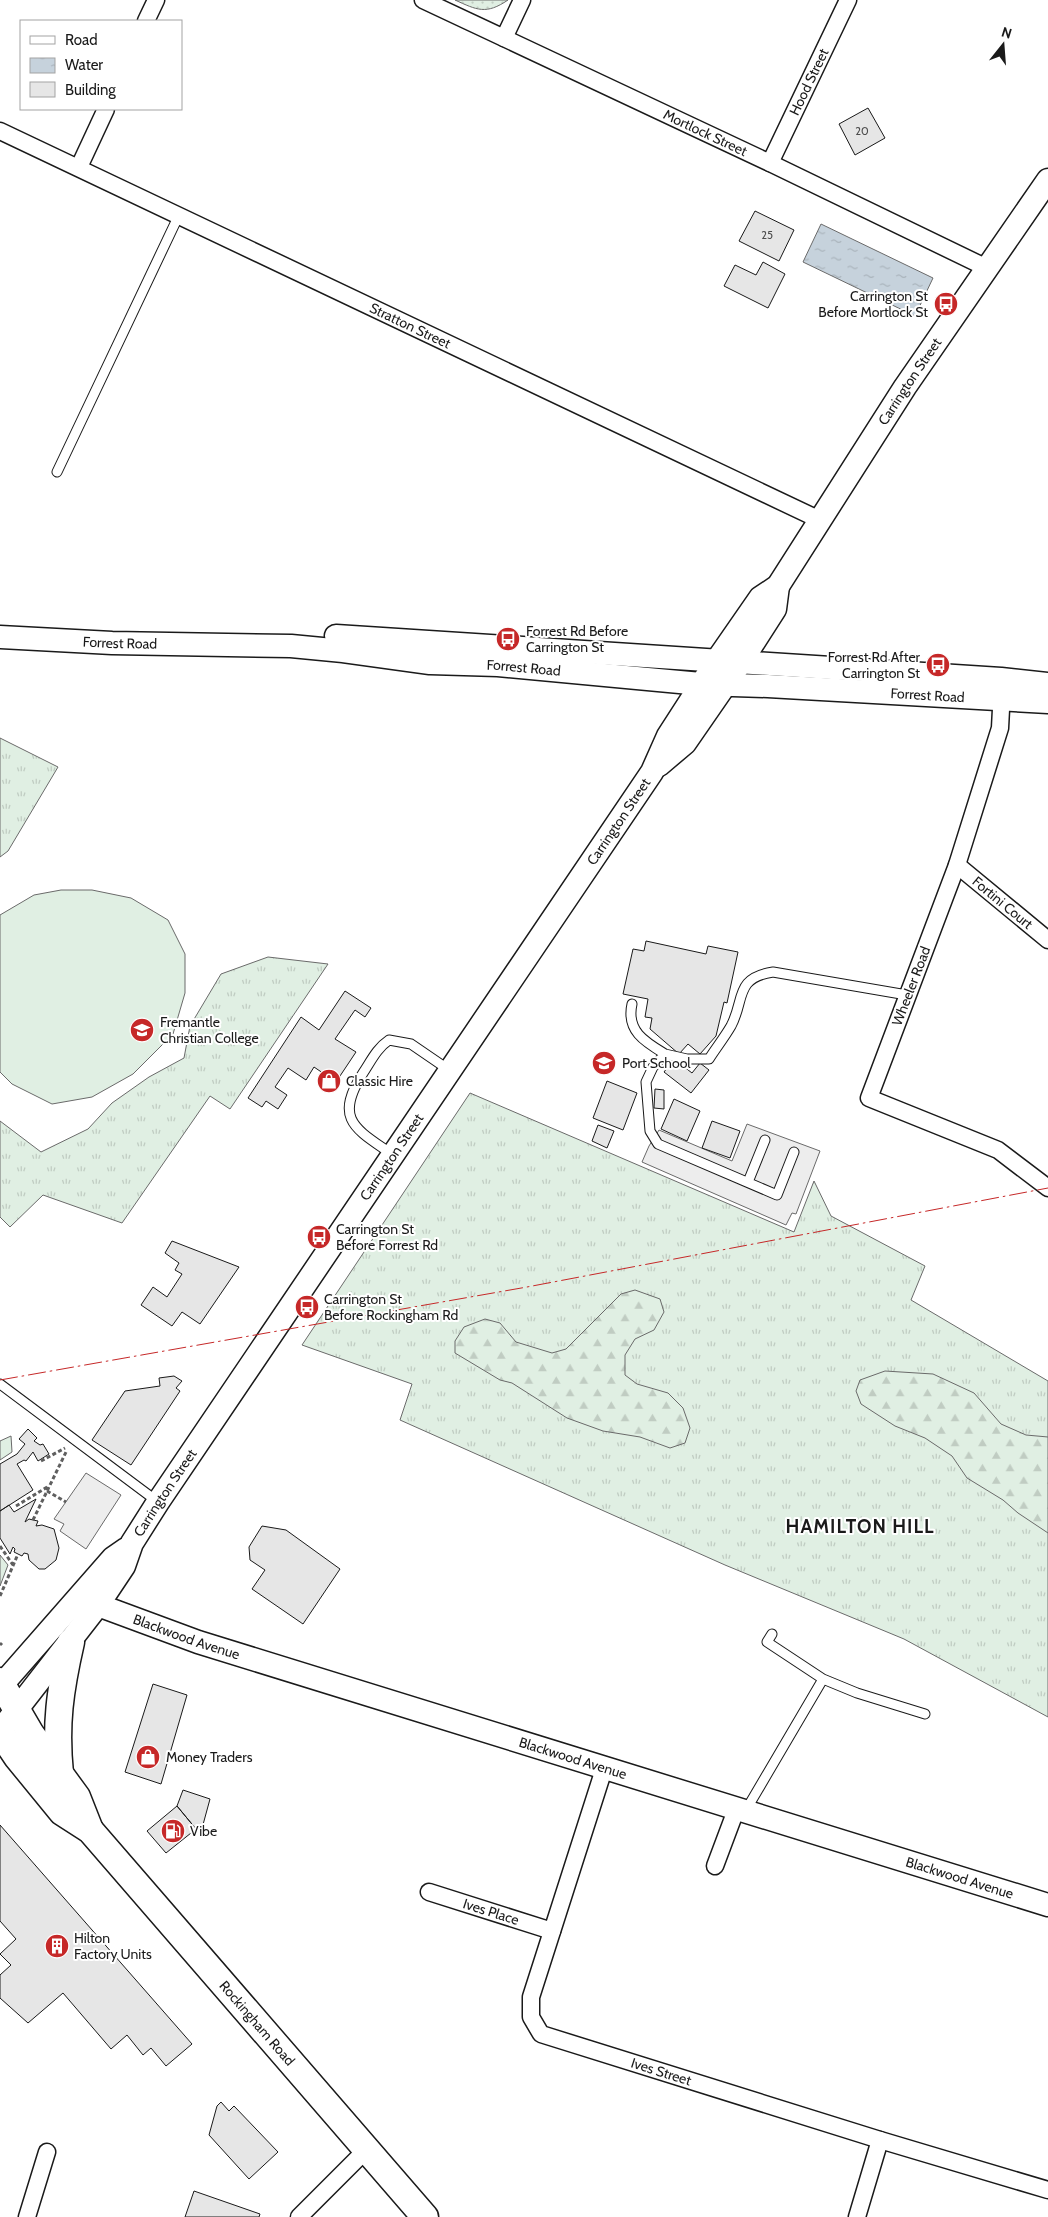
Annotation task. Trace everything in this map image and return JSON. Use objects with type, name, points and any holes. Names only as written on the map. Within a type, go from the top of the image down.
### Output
[{"type":"main road","name":"Carrington Street","points":[[0,1732],[98,1605],[124,1566],[132,1543],[158,1502],[652,772],[668,736],[717,660],[760,598],[778,586],[905,387],[1048,180]]},
{"type":"main road","name":"Carrington Street","points":[[652,772],[685,743],[741,662],[775,609],[778,586]]},
{"type":"main road","name":"Forrest Road","points":[[0,625],[70,630],[235,630],[717,660],[1002,689],[1048,702]]},
{"type":"main road","name":"Forrest Road","points":[[0,638],[112,644],[291,646],[430,663],[498,665],[724,686],[1002,689],[1048,684]]},
{"type":"main road","name":"Carrington Street","points":[[1,1684],[113,1558],[132,1543]]},
{"type":"main road","name":"Blackwood Avenue","points":[[98,1605],[198,1642],[604,1770],[1048,1905]]},
{"type":"main road","points":[[60,1774],[57,1722],[60,1692],[71,1642]]},
{"type":"main road","name":"Rockingham Road","points":[[1,1684],[16,1710],[77,1797],[90,1830]]},
{"type":"main road","name":"Rockingham Road","points":[[0,1732],[17,1757],[62,1812],[90,1830],[425,2217]]},
{"type":"street","points":[[146,20],[156,0]]},
{"type":"street","name":"Mortlock Street","points":[[423,0],[770,163],[987,268]]},
{"type":"street","points":[[504,38],[522,0]]},
{"type":"street","name":"Hood Street","points":[[770,163],[848,0]]},
{"type":"street","points":[[79,167],[106,110]]},
{"type":"street","name":"Stratton Street","points":[[0,131],[820,520]]},
{"type":"street","name":"Wheeler Road","points":[[1002,689],[1000,728],[957,865],[868,1098],[998,1150],[1048,1188]]},
{"type":"street","name":"Fortini Court","points":[[957,865],[1048,940]]},
{"type":"street","name":"Ives Street","points":[[604,1770],[531,1998],[531,2017],[541,2034],[880,2140],[1048,2190]]},
{"type":"street","points":[[715,1866],[740,1811]]},
{"type":"street","name":"Ives Place","points":[[430,1892],[552,1930]]},
{"type":"street","points":[[857,2217],[880,2140]]},
{"type":"street","points":[[299,2217],[367,2149]]},
{"type":"street","points":[[28,2217],[47,2152]]},
{"type":"lane","points":[[57,472],[179,215]]},
{"type":"lane","points":[[632,1004],[630,1015],[634,1027],[645,1042],[665,1054],[687,1060],[708,1059],[731,1025],[749,980],[758,974],[772,972],[907,995]]},
{"type":"lane","points":[[393,1155],[357,1130],[349,1116],[351,1091],[380,1046],[389,1040],[410,1044],[450,1071]]},
{"type":"lane","points":[[665,1054],[653,1067],[646,1082],[650,1131],[658,1144],[777,1195],[794,1152]]},
{"type":"lane","points":[[748,1182],[765,1140]]},
{"type":"lane","points":[[0,1384],[158,1502]]},
{"type":"lane","points":[[772,1634],[767,1642],[823,1679],[925,1714]]},
{"type":"lane","points":[[740,1811],[823,1679]]},
{"type":"path","points":[[33,1520],[67,1448],[42,1462]]},
{"type":"path","points":[[16,1506],[50,1486]]},
{"type":"path","points":[[47,1491],[66,1502]]},
{"type":"path","points":[[0,1546],[13,1566]]},
{"type":"path","points":[[0,1596],[18,1554]]},
{"type":"green space","points":[[455,0],[508,0],[494,8],[482,9]]},
{"type":"green space","points":[[0,738],[58,767],[8,851],[0,857]]},
{"type":"green space","points":[[61,890],[92,890],[131,898],[168,920],[185,954],[185,993],[173,1034],[133,1074],[92,1097],[52,1104],[12,1084],[0,1072],[0,915],[34,895]]},
{"type":"green space","points":[[268,957],[328,964],[230,1109],[210,1096],[122,1223],[43,1195],[10,1227],[0,1217],[0,1121],[41,1152],[88,1129],[112,1103],[149,1077],[184,1058],[190,1026],[221,974]]},
{"type":"green space","points":[[470,1093],[794,1232],[814,1181],[831,1216],[925,1266],[911,1300],[1048,1381],[1048,1717],[904,1639],[725,1565],[400,1420],[412,1384],[302,1345]]},
{"type":"green space","points":[[635,1290],[660,1299],[664,1312],[654,1330],[635,1339],[625,1355],[625,1375],[637,1384],[668,1393],[683,1408],[690,1428],[685,1443],[670,1448],[640,1437],[603,1431],[567,1418],[512,1383],[500,1380],[455,1353],[455,1341],[464,1327],[485,1319],[500,1323],[516,1342],[552,1353],[566,1349],[621,1294]]},
{"type":"green space","points":[[885,1371],[933,1374],[974,1393],[1001,1424],[1026,1435],[1048,1437],[1048,1533],[1018,1513],[1003,1500],[967,1478],[952,1456],[925,1438],[895,1426],[861,1404],[856,1391],[860,1380]]},
{"type":"green space","points":[[11,1436],[12,1452],[0,1460],[0,1441]]},
{"type":"green space","points":[[0,1555],[8,1565],[0,1586]]},
{"type":"shaded area","points":[[747,1124],[820,1151],[796,1214],[792,1213],[786,1225],[642,1162],[659,1130],[732,1161]]},
{"type":"shaded area","points":[[86,1473],[121,1495],[86,1549],[60,1531],[64,1524],[54,1519]]},
{"type":"water","points":[[821,224],[933,278],[915,316],[803,262]]},
{"type":"building","points":[[868,108],[885,138],[855,155],[839,124]]},
{"type":"building","points":[[755,211],[794,230],[779,261],[739,241]]},
{"type":"building","points":[[763,262],[785,274],[768,308],[724,286],[735,265],[756,275]]},
{"type":"building","points":[[646,941],[706,954],[708,946],[738,952],[727,1003],[724,1002],[716,1036],[700,1054],[688,1044],[679,1054],[650,1029],[652,1018],[645,1017],[648,999],[623,994],[633,949],[644,951]]},
{"type":"building","points":[[345,991],[371,1008],[365,1017],[355,1010],[335,1039],[356,1052],[336,1082],[314,1067],[306,1080],[288,1068],[275,1087],[287,1095],[278,1109],[266,1101],[262,1107],[248,1098],[301,1017],[319,1030]]},
{"type":"building","points":[[674,1059],[692,1073],[700,1063],[709,1070],[691,1093],[664,1072]]},
{"type":"building","points":[[607,1081],[637,1093],[623,1130],[593,1118]]},
{"type":"building","points":[[655,1089],[664,1090],[664,1109],[654,1108]]},
{"type":"building","points":[[674,1099],[700,1111],[687,1141],[661,1129]]},
{"type":"building","points":[[712,1121],[740,1131],[730,1158],[702,1148]]},
{"type":"building","points":[[598,1125],[614,1131],[607,1148],[592,1141]]},
{"type":"building","points":[[172,1241],[239,1267],[200,1324],[182,1312],[172,1326],[141,1305],[153,1287],[167,1297],[182,1274],[175,1270],[179,1263],[165,1253]]},
{"type":"building","points":[[174,1376],[182,1381],[176,1388],[180,1391],[131,1465],[92,1440],[125,1391],[160,1386],[159,1378]]},
{"type":"building","points":[[28,1429],[37,1438],[34,1441],[40,1445],[43,1444],[49,1454],[38,1461],[33,1452],[26,1461],[24,1460],[17,1464],[33,1490],[0,1511],[0,1464],[17,1454],[25,1444],[19,1439]]},
{"type":"building","points":[[36,1499],[25,1522],[29,1519],[38,1521],[36,1526],[42,1525],[54,1529],[59,1548],[56,1560],[45,1569],[39,1569],[29,1560],[28,1554],[24,1553],[22,1556],[14,1552],[15,1549],[13,1547],[10,1554],[0,1538],[0,1511],[9,1505],[14,1512]]},
{"type":"building","points":[[262,1526],[286,1530],[340,1569],[303,1624],[252,1589],[265,1570],[250,1560],[249,1547]]},
{"type":"building","points":[[153,1684],[187,1695],[161,1784],[125,1772]]},
{"type":"building","points":[[183,1790],[210,1799],[201,1832],[196,1829],[177,1806]]},
{"type":"building","points":[[177,1806],[196,1829],[166,1853],[147,1831]]},
{"type":"building","name":"Hilton Factory Units","points":[[0,1825],[192,2044],[166,2066],[151,2048],[143,2055],[127,2035],[111,2049],[63,1993],[28,2023],[0,1998],[0,1975],[11,1965],[0,1954],[16,1939],[0,1921]]},
{"type":"building","points":[[221,2102],[229,2111],[234,2106],[278,2152],[249,2179],[209,2135],[217,2106]]},
{"type":"building","points":[[194,2191],[260,2214],[259,2217],[185,2217]]},
{"type":"power","points":[[0,1380],[527,1287],[1048,1188]]},
{"type":"place","name":"Carrington St Before Mortlock St","points":[[946,304]]},
{"type":"place","name":"Forrest Rd Before Carrington St","points":[[508,639]]},
{"type":"place","name":"Forrest Rd After Carrington St","points":[[938,665]]},
{"type":"place","name":"Fremantle Christian College","points":[[142,1030]]},
{"type":"place","name":"Port School","points":[[604,1063]]},
{"type":"place","name":"Classic Hire","points":[[329,1081]]},
{"type":"place","name":"Carrington St Before Forrest Rd","points":[[319,1237]]},
{"type":"place","name":"Carrington St Before Rockingham Rd","points":[[307,1307]]},
{"type":"place","name":"Money Traders","points":[[148,1757]]},
{"type":"place","name":"Vibe","points":[[173,1831]]},
{"type":"place","name":"Hilton Factory Units","points":[[57,1946]]},
{"type":"district","name":"HAMILTON HILL","points":[[860,1526]]}]
